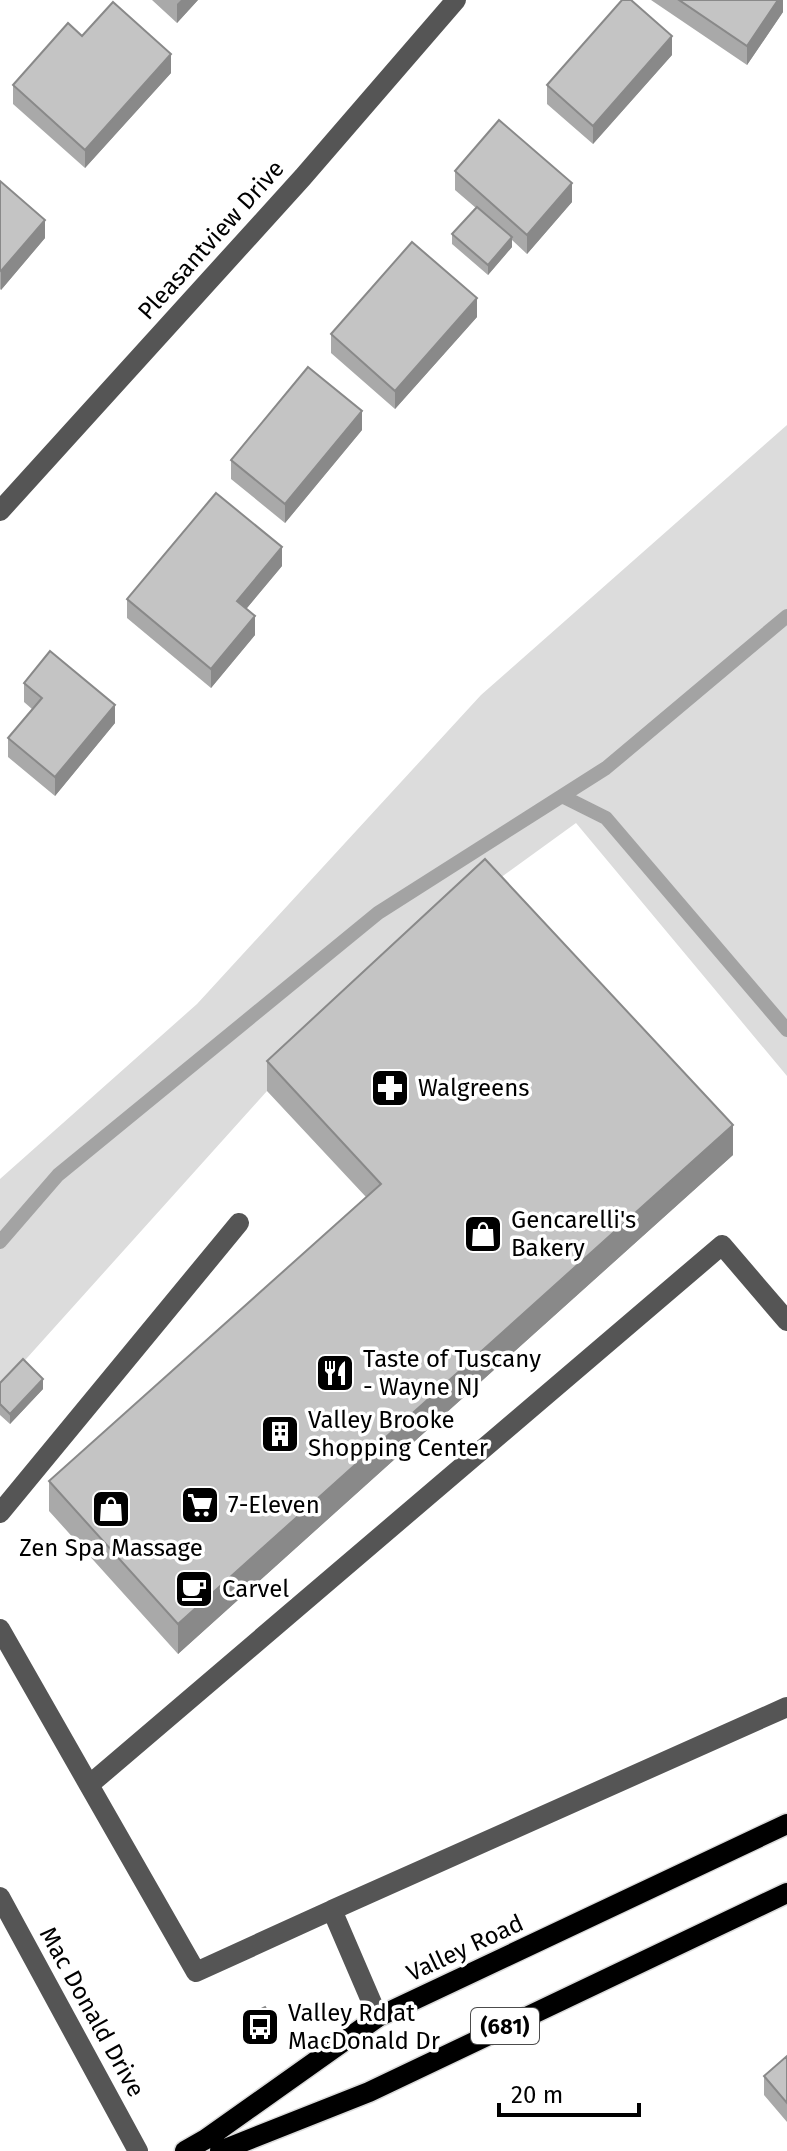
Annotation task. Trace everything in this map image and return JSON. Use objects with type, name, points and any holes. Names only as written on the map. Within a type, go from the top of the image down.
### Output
[{"type":"main road","name":"Valley Road","points":[[185,2151],[378,2017],[787,1824]]},
{"type":"main road","name":"(681)","points":[[220,2151],[369,2092],[787,1893]]},
{"type":"street","name":"Pleasantview Drive","points":[[0,511],[303,177],[456,0]]},
{"type":"street","points":[[0,1513],[239,1223]]},
{"type":"street","points":[[89,1785],[722,1245],[787,1321]]},
{"type":"street","points":[[0,1629],[196,1972],[787,1707]]},
{"type":"street","name":"Mac Donald Drive","points":[[0,1897],[138,2151]]},
{"type":"street","points":[[332,1910],[378,2017]]},
{"type":"shaded area","points":[[787,425],[787,1076],[576,823],[485,889],[267,1091],[0,1388],[0,1179],[197,1004],[481,695]]},
{"type":"building","points":[[622,0],[631,0],[672,36],[593,126],[547,85]]},
{"type":"building","points":[[679,0],[778,0],[747,46]]},
{"type":"building","points":[[113,2],[171,54],[85,150],[13,85],[68,23],[82,36]]},
{"type":"building","points":[[499,120],[572,183],[527,235],[455,171]]},
{"type":"building","points":[[0,181],[45,220],[1,271],[0,270]]},
{"type":"building","points":[[477,207],[512,237],[488,265],[452,234]]},
{"type":"building","points":[[412,242],[477,298],[395,391],[331,334]]},
{"type":"building","points":[[308,367],[362,411],[285,504],[231,460]]},
{"type":"building","points":[[216,493],[282,547],[237,601],[255,616],[211,669],[127,599]]},
{"type":"building","points":[[50,651],[115,705],[55,777],[8,738],[42,698],[24,683]]},
{"type":"building","points":[[485,859],[733,1125],[178,1624],[49,1481],[381,1184],[267,1061]]},
{"type":"building","points":[[23,1359],[43,1379],[10,1414],[0,1404],[0,1383]]},
{"type":"building","points":[[265,2007],[271,2018],[256,2025],[251,2014]]},
{"type":"building","points":[[787,2056],[787,2103],[764,2076]]},
{"type":"waterway","points":[[0,1242],[58,1175],[378,913],[606,768],[787,616]]},
{"type":"waterway","points":[[562,796],[606,818],[787,1030]]},
{"type":"place","name":"Walgreens","points":[[390,1088]]},
{"type":"place","name":"Gencarelli's Bakery","points":[[483,1234]]},
{"type":"place","name":"Taste of Tuscany - Wayne NJ","points":[[335,1373]]},
{"type":"place","name":"Valley Brooke Shopping Center","points":[[280,1434]]},
{"type":"place","name":"7-Eleven","points":[[200,1505]]},
{"type":"place","name":"Zen Spa Massage","points":[[111,1509]]},
{"type":"place","name":"Carvel","points":[[194,1589]]},
{"type":"place","name":"Valley Rd at MacDonald Dr","points":[[260,2027]]}]
